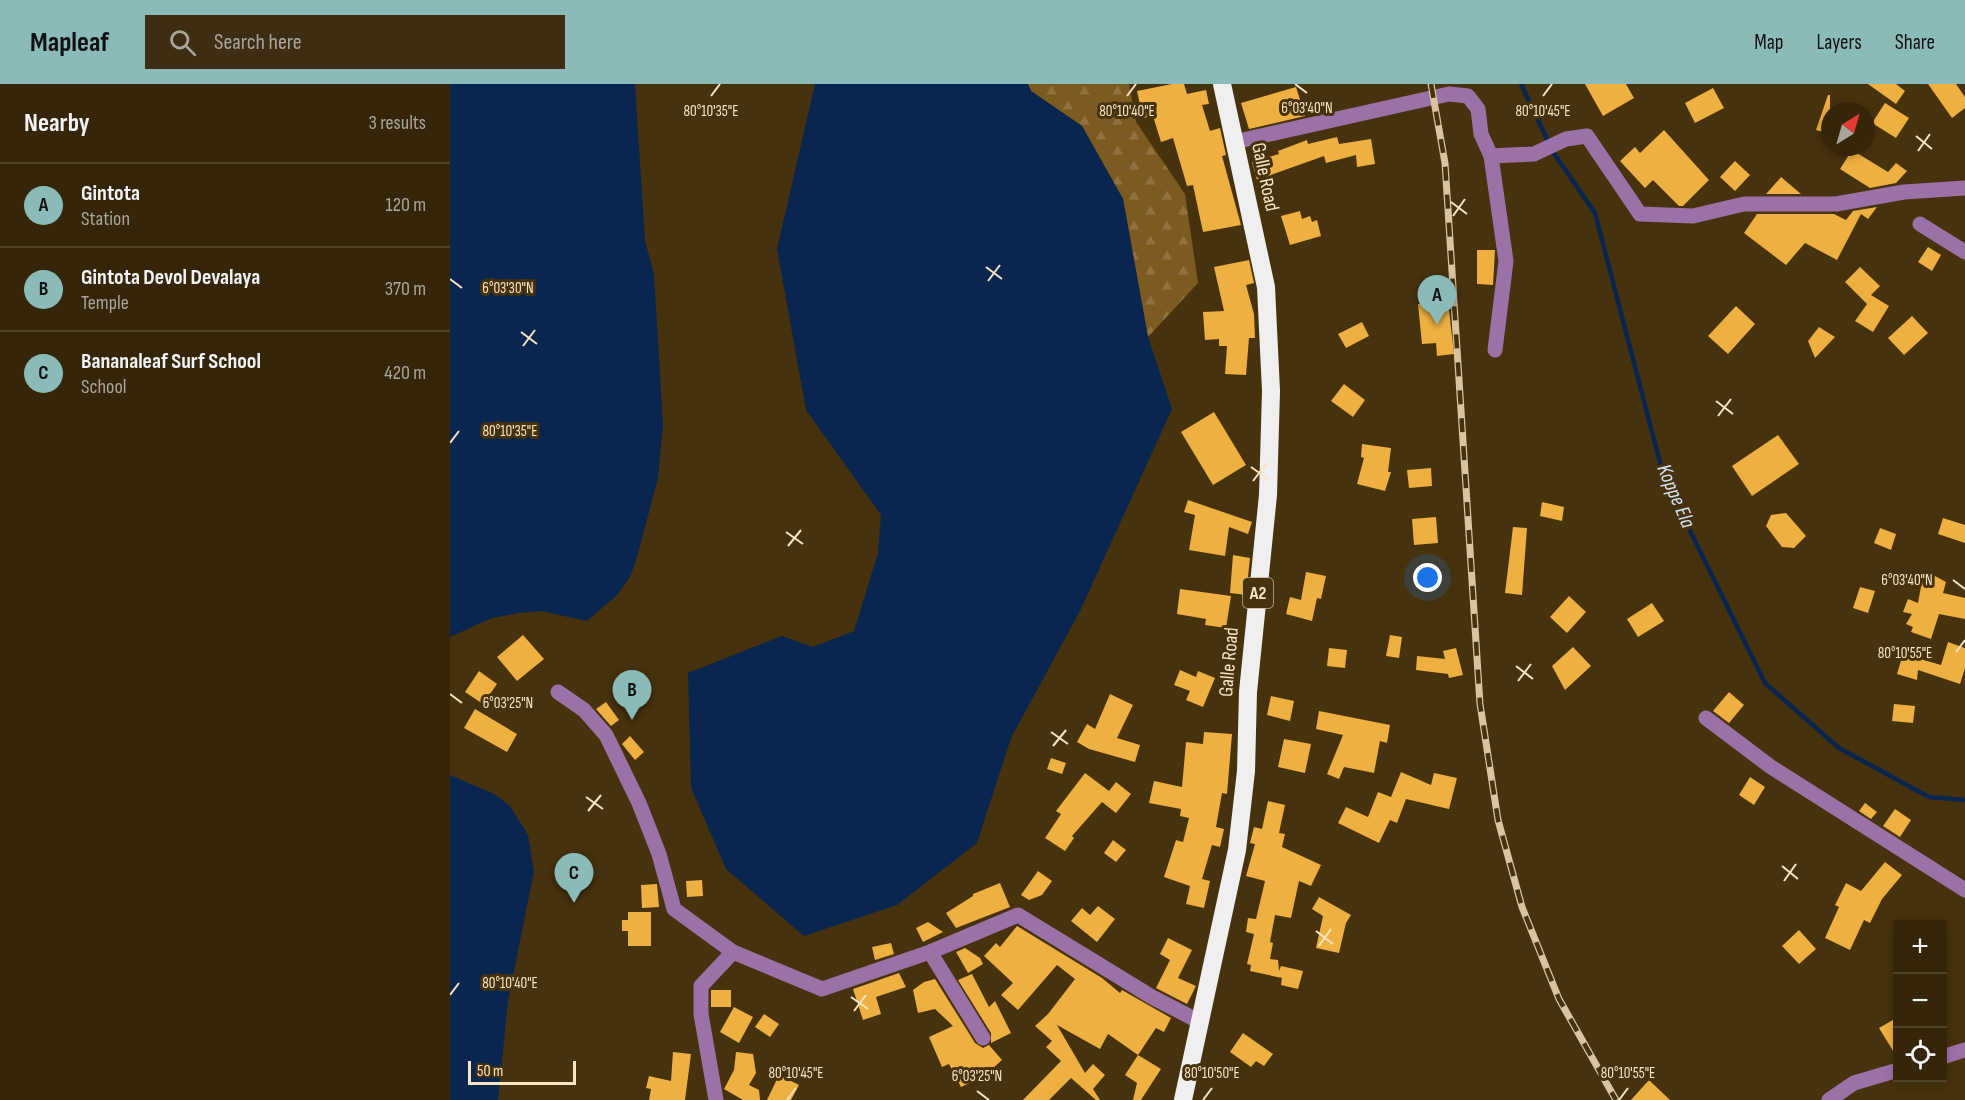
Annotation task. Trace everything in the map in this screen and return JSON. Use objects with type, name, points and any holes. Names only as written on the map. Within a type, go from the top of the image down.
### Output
[{"type":"highway","name":"Galle Road","points":[[1183,1100],[1237,850],[1246,771],[1248,692],[1268,495],[1272,391],[1266,286],[1222,84]]},
{"type":"street","points":[[1234,142],[1449,94],[1468,96],[1478,109],[1481,134],[1491,156],[1506,261],[1495,350]]},
{"type":"street","points":[[1491,156],[1534,154],[1566,139],[1587,136],[1640,214],[1693,216],[1744,204],[1836,204],[1904,192],[1965,188]]},
{"type":"street","points":[[1920,224],[1965,252]]},
{"type":"street","points":[[558,692],[584,710],[606,735],[643,813],[659,854],[674,909],[733,952],[822,989],[930,952],[1018,915],[1152,997],[1200,1022]]},
{"type":"street","points":[[1706,717],[1771,767],[1965,890]]},
{"type":"street","points":[[717,1100],[700,1014],[701,986],[733,952]]},
{"type":"street","points":[[930,952],[983,1038]]},
{"type":"street","points":[[1947,1055],[1965,1050]]},
{"type":"street","points":[[1829,1100],[1854,1083],[1893,1071]]},
{"type":"green space","points":[[1028,84],[1129,84],[1136,122],[1185,194],[1198,283],[1148,337],[1123,199],[1082,126],[1031,91]]},
{"type":"water","points":[[450,84],[635,84],[645,241],[654,274],[663,425],[658,478],[630,577],[616,596],[587,621],[541,611],[519,613],[492,618],[450,637]]},
{"type":"water","points":[[815,84],[1028,84],[1031,91],[1082,126],[1123,199],[1148,337],[1172,409],[1080,611],[1011,738],[977,843],[897,905],[804,936],[726,869],[691,788],[688,673],[782,636],[813,647],[854,631],[878,553],[881,515],[806,410],[777,249]]},
{"type":"water","points":[[450,775],[494,794],[510,806],[528,835],[534,871],[508,1001],[498,1100],[450,1100]]},
{"type":"building","points":[[1184,84],[1187,94],[1206,90],[1209,104],[1202,105],[1210,131],[1220,128],[1226,155],[1222,156],[1241,225],[1203,232],[1193,185],[1187,186],[1173,138],[1161,142],[1153,116],[1143,118],[1137,91]]},
{"type":"building","points":[[1585,84],[1626,84],[1634,98],[1603,116]]},
{"type":"building","points":[[1868,84],[1896,84],[1905,91],[1896,104]]},
{"type":"building","points":[[1928,84],[1956,84],[1965,97],[1965,108],[1952,118]]},
{"type":"building","points":[[1296,87],[1305,116],[1249,129],[1241,103]]},
{"type":"building","points":[[1713,88],[1724,108],[1695,123],[1685,103]]},
{"type":"building","points":[[1885,103],[1909,118],[1896,138],[1875,125],[1875,118]]},
{"type":"building","points":[[1821,115],[1821,131],[1816,130]]},
{"type":"building","points":[[1664,130],[1709,180],[1683,206],[1679,206],[1653,180],[1645,188],[1620,161],[1635,147],[1640,153]]},
{"type":"building","points":[[1337,137],[1339,144],[1371,139],[1375,164],[1357,167],[1356,155],[1326,163],[1324,156],[1257,180],[1252,162],[1279,154],[1278,151],[1307,140],[1308,144]]},
{"type":"building","points":[[1848,156],[1862,156],[1888,172],[1896,163],[1907,171],[1896,183],[1870,188],[1840,169]]},
{"type":"building","points":[[1735,161],[1750,175],[1735,191],[1720,177]]},
{"type":"building","points":[[1781,177],[1801,194],[1766,194]]},
{"type":"building","points":[[1877,207],[1868,219],[1861,214],[1837,260],[1805,243],[1786,265],[1744,233],[1757,214],[1834,214],[1846,220],[1853,211]]},
{"type":"building","points":[[1300,211],[1302,219],[1310,216],[1312,222],[1317,220],[1321,236],[1290,245],[1281,216]]},
{"type":"building","points":[[1928,247],[1941,255],[1932,271],[1918,262]]},
{"type":"building","points":[[1477,250],[1495,250],[1493,285],[1477,284]]},
{"type":"building","points":[[1249,260],[1254,283],[1246,285],[1254,314],[1255,338],[1249,338],[1246,375],[1225,374],[1227,346],[1219,346],[1219,339],[1205,340],[1203,312],[1224,311],[1214,267]]},
{"type":"building","points":[[1860,267],[1880,286],[1871,295],[1889,306],[1873,332],[1855,321],[1867,304],[1845,282]]},
{"type":"building","points":[[1448,301],[1454,354],[1437,356],[1436,343],[1422,344],[1418,304]]},
{"type":"building","points":[[1736,306],[1755,324],[1728,354],[1708,336]]},
{"type":"building","points":[[1912,316],[1928,333],[1904,355],[1888,338]]},
{"type":"building","points":[[1362,322],[1369,336],[1346,348],[1338,334]]},
{"type":"building","points":[[1819,327],[1835,337],[1815,358],[1808,341]]},
{"type":"building","points":[[1344,384],[1365,400],[1353,417],[1331,401]]},
{"type":"building","points":[[1214,412],[1246,465],[1213,485],[1181,432]]},
{"type":"building","points":[[1778,435],[1799,464],[1752,496],[1732,466]]},
{"type":"building","points":[[1362,444],[1391,448],[1388,472],[1391,472],[1385,491],[1357,484],[1364,458],[1361,457]]},
{"type":"building","points":[[1431,468],[1432,486],[1409,488],[1407,470]]},
{"type":"building","points":[[1188,500],[1252,522],[1248,534],[1229,527],[1225,556],[1189,550],[1195,515],[1184,512]]},
{"type":"building","points":[[1542,502],[1564,507],[1562,521],[1540,516]]},
{"type":"building","points":[[1786,513],[1806,536],[1794,548],[1782,547],[1766,526],[1771,515]]},
{"type":"building","points":[[1436,517],[1438,543],[1414,545],[1412,519]]},
{"type":"building","points":[[1943,518],[1965,525],[1965,543],[1938,534]]},
{"type":"building","points":[[1513,527],[1527,528],[1522,595],[1505,593]]},
{"type":"building","points":[[1880,528],[1896,534],[1891,550],[1874,543]]},
{"type":"building","points":[[1233,555],[1250,558],[1246,595],[1230,593]]},
{"type":"building","points":[[1306,572],[1326,576],[1321,599],[1317,598],[1312,621],[1286,614],[1290,597],[1301,600]]},
{"type":"building","points":[[1935,576],[1946,582],[1943,593],[1965,598],[1965,619],[1939,614],[1931,639],[1911,632],[1913,627],[1906,624],[1912,614],[1903,612],[1908,599],[1918,603],[1922,581],[1930,583]]},
{"type":"building","points":[[1860,587],[1875,591],[1868,613],[1853,608]]},
{"type":"building","points":[[1180,589],[1231,596],[1226,628],[1205,625],[1206,619],[1177,614]]},
{"type":"building","points":[[1569,596],[1586,612],[1567,633],[1550,617]]},
{"type":"building","points":[[1652,603],[1664,621],[1638,637],[1627,619]]},
{"type":"building","points":[[523,635],[544,659],[517,681],[497,657]]},
{"type":"building","points":[[1390,635],[1402,637],[1399,658],[1386,656]]},
{"type":"building","points":[[1948,642],[1965,648],[1965,668],[1960,684],[1918,670],[1917,680],[1897,674],[1903,654],[1941,665]]},
{"type":"building","points":[[1573,647],[1591,666],[1565,690],[1552,666]]},
{"type":"building","points":[[1329,648],[1347,650],[1345,668],[1327,666]]},
{"type":"building","points":[[1456,648],[1463,675],[1449,678],[1448,674],[1416,670],[1417,656],[1445,659],[1443,651]]},
{"type":"building","points":[[1180,670],[1196,677],[1198,671],[1215,678],[1203,707],[1186,700],[1190,691],[1174,685]]},
{"type":"building","points":[[479,671],[497,684],[483,704],[465,692]]},
{"type":"building","points":[[1729,692],[1744,705],[1729,723],[1713,711]]},
{"type":"building","points":[[1110,694],[1133,705],[1117,738],[1140,745],[1135,762],[1089,749],[1077,742],[1087,724],[1095,729]]},
{"type":"building","points":[[1271,696],[1294,701],[1290,721],[1267,715]]},
{"type":"building","points":[[606,702],[619,720],[611,726],[596,709]]},
{"type":"building","points":[[1894,704],[1915,706],[1913,723],[1892,721]]},
{"type":"building","points":[[475,709],[517,734],[507,752],[464,728]]},
{"type":"building","points":[[1319,711],[1390,725],[1387,743],[1380,741],[1374,773],[1344,767],[1339,779],[1327,774],[1343,735],[1316,729]]},
{"type":"building","points":[[1204,732],[1232,734],[1227,794],[1222,793],[1216,827],[1224,829],[1220,847],[1212,845],[1202,879],[1210,881],[1204,908],[1186,904],[1190,886],[1164,877],[1176,840],[1183,842],[1189,818],[1180,816],[1181,809],[1149,803],[1154,781],[1182,787],[1186,742],[1203,744]]},
{"type":"building","points":[[630,736],[644,752],[635,760],[622,744]]},
{"type":"building","points":[[1284,739],[1311,744],[1305,773],[1278,767]]},
{"type":"building","points":[[1051,758],[1066,763],[1062,774],[1047,769]]},
{"type":"building","points":[[1401,772],[1431,785],[1434,773],[1457,778],[1449,809],[1406,799],[1397,823],[1390,820],[1379,843],[1338,823],[1346,807],[1368,817],[1378,792],[1391,797]]},
{"type":"building","points":[[1085,773],[1109,791],[1116,782],[1131,794],[1116,813],[1102,802],[1072,836],[1074,838],[1065,851],[1045,838],[1061,814],[1056,811]]},
{"type":"building","points":[[1750,777],[1765,787],[1754,805],[1739,795]]},
{"type":"building","points":[[1268,801],[1285,805],[1279,833],[1285,834],[1282,847],[1321,865],[1311,886],[1299,881],[1291,918],[1275,915],[1270,942],[1273,943],[1270,959],[1278,960],[1279,971],[1281,966],[1303,971],[1298,989],[1281,985],[1282,978],[1250,971],[1251,965],[1247,964],[1254,934],[1246,932],[1248,918],[1256,919],[1265,881],[1246,876],[1255,844],[1250,843],[1254,827],[1262,829]]},
{"type":"building","points":[[1865,803],[1877,812],[1871,819],[1859,811]]},
{"type":"building","points":[[1895,809],[1911,820],[1900,837],[1883,826]]},
{"type":"building","points":[[1113,840],[1126,850],[1116,862],[1104,853]]},
{"type":"building","points":[[1885,862],[1902,875],[1882,899],[1870,923],[1864,920],[1850,950],[1825,938],[1839,907],[1835,905],[1846,883],[1861,891]]},
{"type":"building","points":[[1038,871],[1052,881],[1042,895],[1029,900],[1021,895]]},
{"type":"building","points":[[702,880],[703,896],[687,897],[686,881]]},
{"type":"building","points":[[1000,883],[1010,907],[956,928],[946,913],[973,894]]},
{"type":"building","points":[[657,884],[659,907],[642,908],[641,885]]},
{"type":"building","points":[[1319,897],[1351,915],[1346,923],[1339,953],[1316,948],[1323,916],[1312,909]]},
{"type":"building","points":[[1098,906],[1115,919],[1097,942],[1071,921],[1082,908],[1090,915]]},
{"type":"building","points":[[628,912],[651,912],[651,946],[628,946],[628,931],[622,931],[622,920],[628,920]]},
{"type":"building","points":[[928,922],[943,932],[923,942],[916,928]]},
{"type":"building","points":[[1017,926],[1102,978],[1120,993],[1122,990],[1171,1018],[1164,1032],[1156,1028],[1138,1055],[1108,1034],[1100,1049],[1057,1025],[1085,1073],[1093,1064],[1105,1075],[1093,1089],[1100,1100],[1096,1100],[1071,1078],[1049,1100],[1023,1100],[1061,1061],[1046,1047],[1052,1041],[1035,1026],[1048,1014],[1075,979],[1057,965],[1018,1010],[1001,995],[1013,983],[984,956],[996,943],[1000,947]]},
{"type":"building","points":[[1799,930],[1816,949],[1799,964],[1782,946]]},
{"type":"building","points":[[1168,938],[1192,950],[1178,978],[1196,986],[1187,1004],[1156,988],[1170,960],[1160,954]]},
{"type":"building","points":[[891,943],[894,954],[875,960],[872,947]]},
{"type":"building","points":[[965,948],[980,958],[983,964],[968,973],[956,952]]},
{"type":"building","points":[[899,973],[906,987],[876,997],[881,1014],[863,1020],[853,989]]},
{"type":"building","points":[[972,974],[989,1007],[995,1001],[1011,1033],[991,1043],[991,1033],[958,980]]},
{"type":"building","points":[[935,979],[975,1043],[983,1048],[989,1045],[1002,1060],[983,1077],[961,1087],[949,1064],[942,1067],[929,1037],[953,1026],[935,1009],[918,1013],[913,990],[924,982]]},
{"type":"building","points":[[711,990],[731,990],[731,1007],[711,1007]]},
{"type":"building","points":[[734,1007],[753,1017],[739,1043],[720,1032]]},
{"type":"building","points":[[764,1014],[779,1024],[770,1037],[755,1027]]},
{"type":"building","points":[[1893,1020],[1893,1051],[1879,1028]]},
{"type":"building","points":[[1243,1033],[1273,1054],[1264,1066],[1256,1061],[1251,1067],[1230,1052]]},
{"type":"building","points":[[673,1052],[691,1054],[685,1100],[649,1100],[651,1089],[646,1088],[649,1076],[671,1081]]},
{"type":"building","points":[[736,1052],[753,1054],[756,1073],[749,1085],[759,1090],[760,1100],[743,1100],[724,1089],[734,1070]]},
{"type":"building","points":[[1138,1055],[1161,1069],[1141,1100],[1133,1100],[1137,1083],[1125,1075]]},
{"type":"building","points":[[779,1075],[799,1085],[791,1100],[767,1100]]},
{"type":"building","points":[[1649,1080],[1670,1100],[1631,1100]]},
{"type":"waterway","name":"Koppe Ela","points":[[1521,84],[1553,152],[1595,213],[1664,478],[1765,683],[1839,748],[1929,797],[1965,800]]},
{"type":"railway","points":[[1431,84],[1445,163],[1480,704],[1498,820],[1522,907],[1559,999],[1616,1100]]},
{"type":"place","name":"Gintota","points":[[1437,325]]},
{"type":"place","name":"Gintota Devol Devalaya","points":[[632,720]]},
{"type":"place","name":"Bananaleaf Surf School","points":[[574,903]]}]
